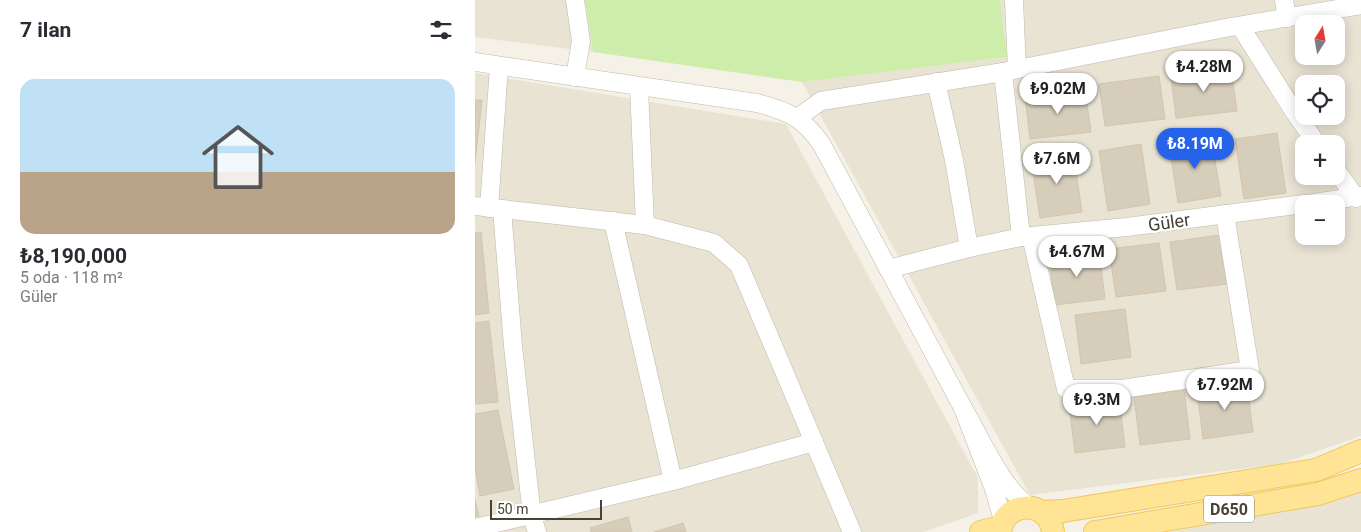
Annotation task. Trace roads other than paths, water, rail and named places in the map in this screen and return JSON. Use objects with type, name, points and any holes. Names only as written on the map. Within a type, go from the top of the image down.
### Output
[{"type":"main road","points":[[996,528],[1014,510],[1063,511],[1316,470],[1361,451]]},
{"type":"main road","name":"D650","points":[[1095,532],[1318,494],[1361,480]]},
{"type":"main road","points":[[1036,510],[1051,522],[1053,532]]},
{"type":"street","points":[[575,0],[581,41],[575,77]]},
{"type":"street","points":[[1014,0],[1010,70],[1026,236],[1067,389],[1122,389],[1250,370],[1225,214]]},
{"type":"street","points":[[1284,0],[1287,18]]},
{"type":"street","points":[[797,118],[821,101],[1010,70],[1361,5]]},
{"type":"street","points":[[1240,26],[1311,135]]},
{"type":"street","points":[[475,62],[757,104],[790,113],[811,128],[822,145],[963,408],[1008,484],[1021,501],[1036,510]]},
{"type":"street","points":[[499,66],[489,208],[513,346],[534,524]]},
{"type":"street","points":[[937,82],[954,160],[969,248]]},
{"type":"street","points":[[639,86],[645,225]]},
{"type":"street","points":[[1345,181],[1359,197]]},
{"type":"street","name":"Güler","points":[[1345,199],[1359,197]]},
{"type":"street","name":"Güler","points":[[888,269],[969,248],[1026,236],[1127,227],[1295,205]]},
{"type":"street","points":[[489,208],[645,225],[714,243],[739,265],[852,532]]},
{"type":"street","points":[[613,221],[673,481]]},
{"type":"street","points":[[963,408],[994,489],[996,528]]},
{"type":"street","points":[[475,528],[534,524],[673,481],[814,442]]}]
